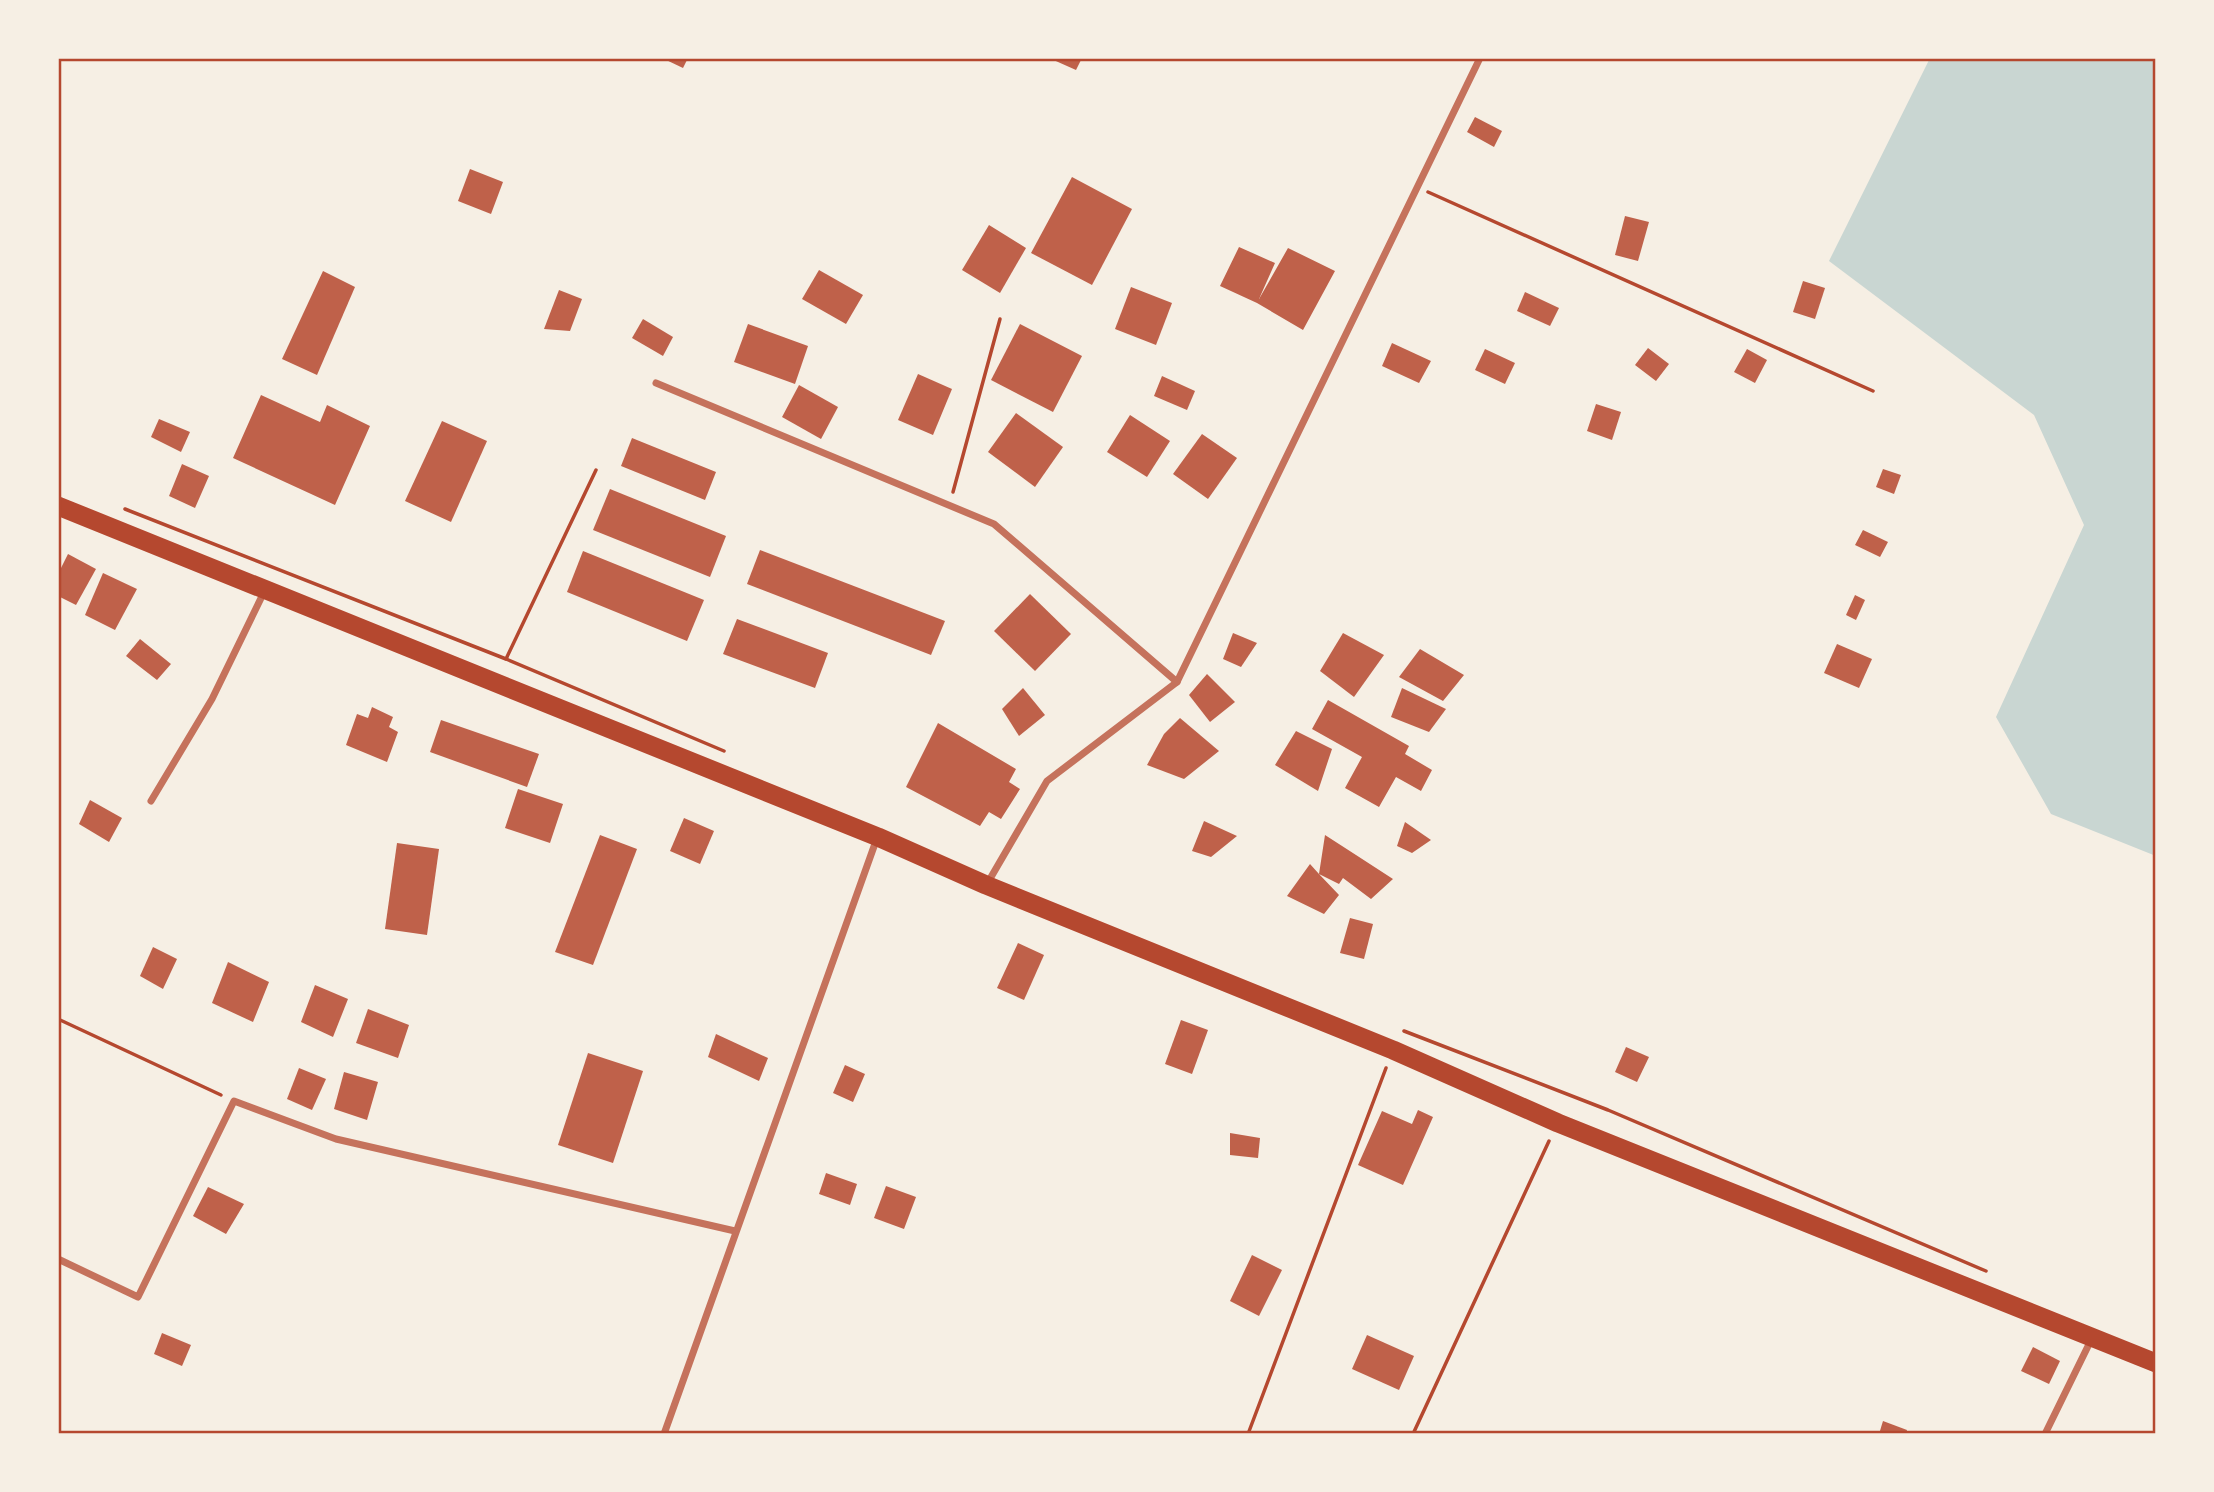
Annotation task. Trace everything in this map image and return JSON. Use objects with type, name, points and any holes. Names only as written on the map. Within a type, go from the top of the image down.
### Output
[{"type":"highway","points":[[58,506],[878,837],[986,885],[1392,1050],[1558,1123],[2156,1363]]},
{"type":"street","points":[[986,885],[1048,782],[1177,682],[1480,58]]},
{"type":"street","points":[[656,383],[994,524],[1177,682]]},
{"type":"street","points":[[152,801],[212,699],[265,591]]},
{"type":"street","points":[[664,1434],[878,837]]},
{"type":"street","points":[[58,1259],[138,1297],[234,1101],[336,1139],[735,1231]]},
{"type":"street","points":[[2045,1434],[2092,1337]]},
{"type":"path","points":[[1418,188],[1873,391]]},
{"type":"path","points":[[949,505],[1000,319]]},
{"type":"path","points":[[506,659],[596,470]]},
{"type":"path","points":[[122,508],[506,659],[733,755]]},
{"type":"path","points":[[58,1019],[234,1101]]},
{"type":"path","points":[[1403,1030],[1608,1110],[1993,1274]]},
{"type":"path","points":[[1248,1434],[1392,1050]]},
{"type":"path","points":[[1413,1434],[1558,1123]]},
{"type":"shaded area","points":[[1930,58],[2156,58],[2156,856],[2051,814],[1996,717],[2084,525],[2034,415],[1829,261]]},
{"type":"building","points":[[662,58],[688,58],[683,68]]},
{"type":"building","points":[[1049,58],[1082,58],[1076,70]]},
{"type":"building","points":[[1475,117],[1502,131],[1494,147],[1467,132]]},
{"type":"building","points":[[470,169],[503,182],[491,214],[458,201]]},
{"type":"building","points":[[1072,177],[1132,209],[1092,285],[1031,253]]},
{"type":"building","points":[[1625,216],[1649,222],[1638,261],[1615,255]]},
{"type":"building","points":[[989,225],[1026,248],[1000,293],[962,270]]},
{"type":"building","points":[[1239,247],[1275,263],[1259,299],[1288,248],[1335,271],[1303,330],[1257,303],[1220,286]]},
{"type":"building","points":[[819,270],[863,295],[846,324],[802,299]]},
{"type":"building","points":[[323,271],[355,287],[317,375],[282,359]]},
{"type":"building","points":[[1803,281],[1825,288],[1815,319],[1793,312]]},
{"type":"building","points":[[1131,287],[1172,303],[1156,345],[1115,329]]},
{"type":"building","points":[[559,290],[582,299],[570,331],[544,329]]},
{"type":"building","points":[[1525,292],[1559,308],[1550,326],[1517,311]]},
{"type":"building","points":[[643,319],[673,337],[663,356],[632,338]]},
{"type":"building","points":[[748,324],[808,346],[795,384],[734,362]]},
{"type":"building","points":[[1020,324],[1082,356],[1053,412],[991,380]]},
{"type":"building","points":[[1392,343],[1431,361],[1419,383],[1382,366]]},
{"type":"building","points":[[1648,348],[1669,364],[1656,381],[1635,365]]},
{"type":"building","points":[[1485,349],[1515,363],[1505,384],[1475,370]]},
{"type":"building","points":[[1747,349],[1767,360],[1755,383],[1734,372]]},
{"type":"building","points":[[918,374],[952,389],[933,435],[898,420]]},
{"type":"building","points":[[1162,376],[1195,391],[1187,410],[1154,396]]},
{"type":"building","points":[[799,385],[838,407],[821,439],[782,417]]},
{"type":"building","points":[[261,395],[320,422],[327,405],[370,426],[335,505],[233,458]]},
{"type":"building","points":[[1596,404],[1621,412],[1612,440],[1587,431]]},
{"type":"building","points":[[1016,413],[1063,447],[1035,487],[988,452]]},
{"type":"building","points":[[1130,415],[1170,441],[1147,477],[1107,452]]},
{"type":"building","points":[[159,419],[190,432],[181,452],[151,437]]},
{"type":"building","points":[[442,421],[487,441],[451,522],[405,501]]},
{"type":"building","points":[[1202,434],[1237,458],[1208,499],[1173,474]]},
{"type":"building","points":[[632,438],[716,472],[705,500],[621,466]]},
{"type":"building","points":[[182,464],[209,476],[195,508],[169,496]]},
{"type":"building","points":[[1883,469],[1901,475],[1894,494],[1876,487]]},
{"type":"building","points":[[610,489],[726,536],[710,577],[593,530]]},
{"type":"building","points":[[1863,530],[1888,542],[1880,557],[1855,545]]},
{"type":"building","points":[[760,550],[945,621],[931,655],[747,584]]},
{"type":"building","points":[[583,551],[704,600],[687,641],[567,592]]},
{"type":"building","points":[[68,554],[96,569],[76,605],[58,596],[58,574]]},
{"type":"building","points":[[103,573],[137,589],[115,630],[85,615]]},
{"type":"building","points":[[1030,594],[1071,634],[1035,671],[994,631]]},
{"type":"building","points":[[1855,595],[1865,600],[1856,620],[1846,615]]},
{"type":"building","points":[[737,619],[828,653],[815,688],[723,654]]},
{"type":"building","points":[[1233,633],[1257,643],[1241,667],[1223,659]]},
{"type":"building","points":[[1343,633],[1384,655],[1354,697],[1320,671]]},
{"type":"building","points":[[140,639],[171,664],[157,680],[126,656]]},
{"type":"building","points":[[1837,644],[1872,659],[1859,688],[1824,673]]},
{"type":"building","points":[[1420,649],[1464,675],[1443,701],[1399,677]]},
{"type":"building","points":[[1207,674],[1235,702],[1210,722],[1189,695]]},
{"type":"building","points":[[1023,688],[1045,715],[1019,736],[1002,709]]},
{"type":"building","points":[[1402,688],[1446,709],[1429,732],[1391,717]]},
{"type":"building","points":[[1328,700],[1409,746],[1405,754],[1432,770],[1421,791],[1396,777],[1379,807],[1345,788],[1362,757],[1312,729]]},
{"type":"building","points":[[372,707],[393,717],[389,727],[398,732],[387,762],[346,745],[357,714],[368,718]]},
{"type":"building","points":[[1180,718],[1219,751],[1184,779],[1147,765],[1164,734]]},
{"type":"building","points":[[441,720],[539,754],[527,787],[430,752]]},
{"type":"building","points":[[938,723],[1016,769],[1009,782],[1020,789],[1001,819],[989,812],[980,826],[906,787]]},
{"type":"building","points":[[1296,731],[1332,749],[1318,791],[1275,765]]},
{"type":"building","points":[[518,789],[563,804],[550,843],[505,828]]},
{"type":"building","points":[[90,800],[122,818],[109,842],[79,824]]},
{"type":"building","points":[[684,818],[714,831],[700,864],[670,851]]},
{"type":"building","points":[[1204,821],[1237,836],[1211,857],[1192,851]]},
{"type":"building","points":[[1405,822],[1431,840],[1412,853],[1397,846]]},
{"type":"building","points":[[600,835],[637,849],[593,965],[555,952]]},
{"type":"building","points":[[1325,835],[1393,879],[1371,899],[1343,878],[1339,884],[1319,874]]},
{"type":"building","points":[[397,843],[439,849],[427,935],[385,929]]},
{"type":"building","points":[[1310,864],[1339,895],[1324,914],[1287,896]]},
{"type":"building","points":[[1350,918],[1373,924],[1364,959],[1340,953]]},
{"type":"building","points":[[1018,943],[1044,955],[1024,1000],[997,988]]},
{"type":"building","points":[[153,947],[177,959],[163,989],[140,976]]},
{"type":"building","points":[[228,962],[269,982],[253,1022],[212,1003]]},
{"type":"building","points":[[315,985],[348,999],[333,1037],[301,1022]]},
{"type":"building","points":[[368,1009],[409,1025],[398,1058],[356,1043]]},
{"type":"building","points":[[1181,1020],[1208,1030],[1192,1074],[1165,1064]]},
{"type":"building","points":[[716,1034],[768,1058],[759,1081],[708,1057]]},
{"type":"building","points":[[1626,1047],[1649,1057],[1637,1082],[1615,1072]]},
{"type":"building","points":[[588,1053],[643,1071],[613,1163],[558,1145]]},
{"type":"building","points":[[845,1065],[865,1074],[853,1102],[833,1093]]},
{"type":"building","points":[[299,1068],[326,1079],[312,1110],[287,1099]]},
{"type":"building","points":[[344,1072],[378,1082],[367,1120],[334,1109]]},
{"type":"building","points":[[1418,1110],[1433,1117],[1403,1185],[1358,1165],[1382,1111],[1412,1124]]},
{"type":"building","points":[[1230,1133],[1260,1138],[1258,1158],[1230,1155]]},
{"type":"building","points":[[826,1173],[857,1184],[850,1205],[819,1194]]},
{"type":"building","points":[[886,1186],[916,1197],[904,1229],[874,1218]]},
{"type":"building","points":[[208,1187],[244,1204],[226,1234],[193,1216]]},
{"type":"building","points":[[1252,1255],[1282,1270],[1259,1316],[1230,1301]]},
{"type":"building","points":[[162,1333],[191,1345],[182,1366],[154,1354]]},
{"type":"building","points":[[1367,1335],[1414,1356],[1399,1390],[1352,1369]]},
{"type":"building","points":[[2033,1347],[2060,1361],[2049,1384],[2021,1371]]},
{"type":"building","points":[[1883,1421],[1907,1430],[1906,1434],[1879,1434]]}]
